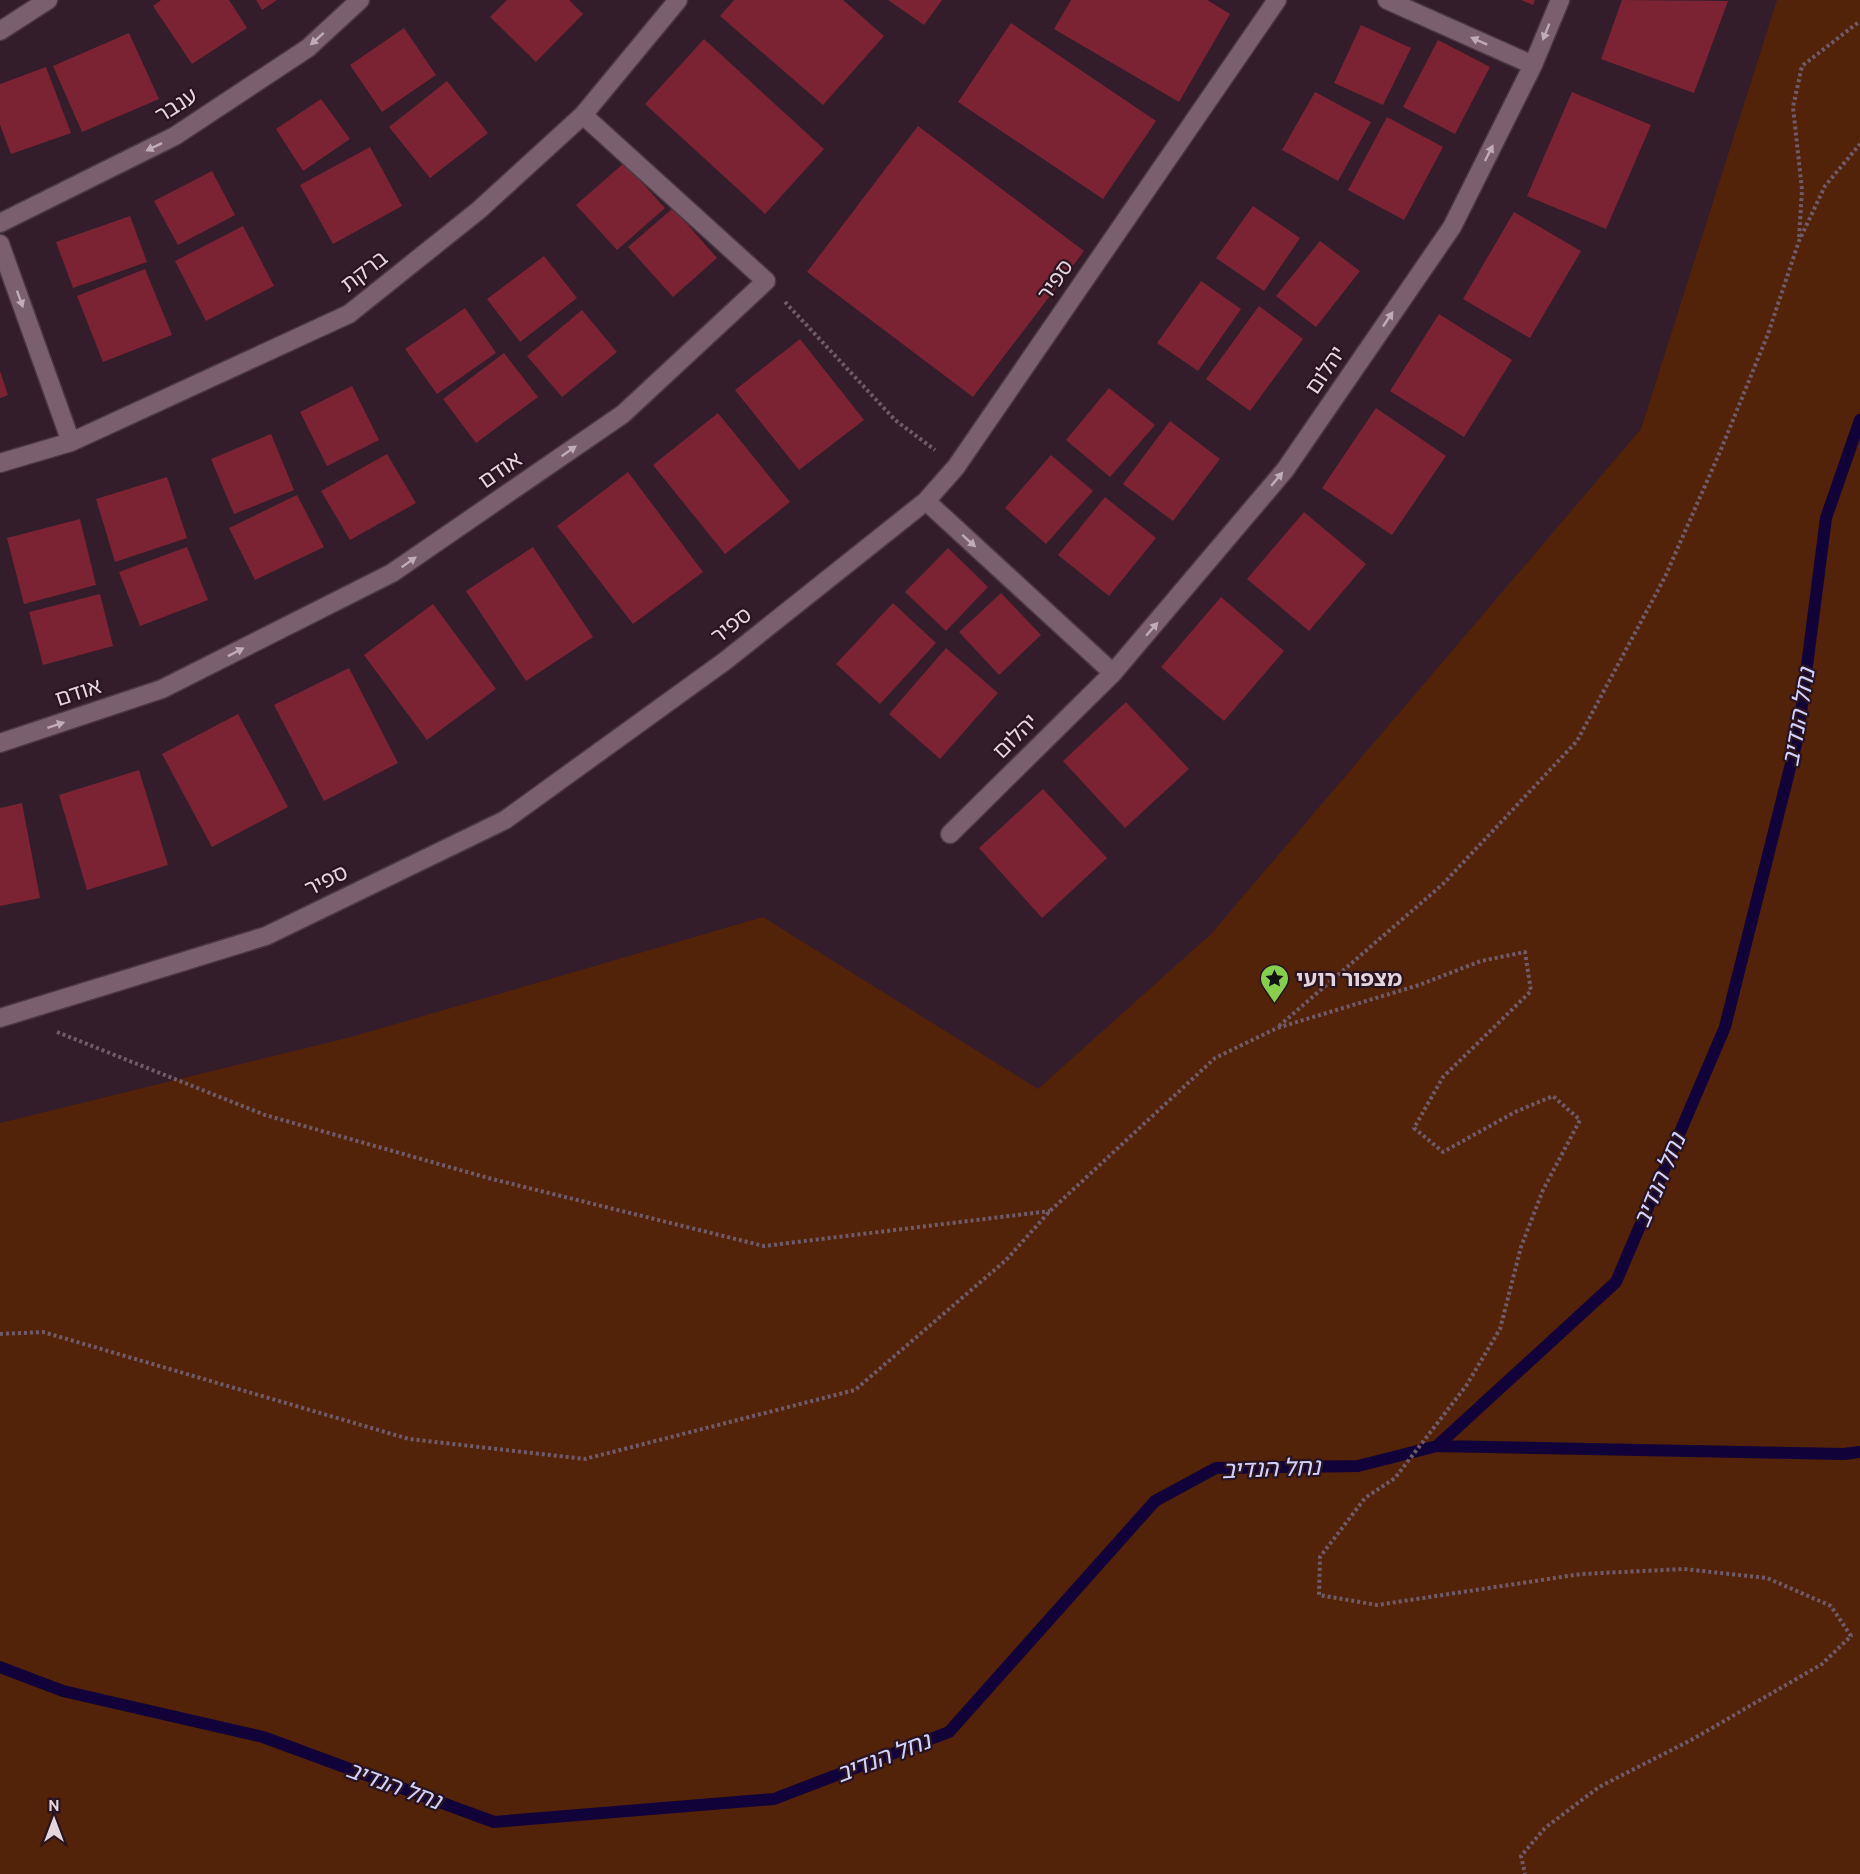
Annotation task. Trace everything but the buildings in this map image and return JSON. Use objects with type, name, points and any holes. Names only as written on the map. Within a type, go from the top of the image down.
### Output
[{"type":"street","points":[[2,24],[48,0]]},
{"type":"street","name":"ענבר","points":[[0,223],[175,136],[308,48],[360,0]]},
{"type":"street","name":"ברקת","points":[[0,463],[71,442],[349,314],[479,210],[583,116],[678,0]]},
{"type":"street","name":"ספיר","points":[[8,1017],[266,936],[505,820],[725,661],[926,501],[956,467],[1277,0]]},
{"type":"street","points":[[1387,0],[1533,65]]},
{"type":"street","name":"יהלום","points":[[950,834],[1113,673],[1285,470],[1452,227],[1533,65],[1560,0]]},
{"type":"street","points":[[583,116],[766,281]]},
{"type":"street","points":[[0,244],[71,442]]},
{"type":"street","name":"אודם","points":[[0,743],[162,689],[392,573],[622,414],[766,281]]},
{"type":"street","points":[[926,501],[1113,673]]},
{"type":"path","points":[[1799,240],[1802,190],[1793,107],[1802,66],[1860,21]]},
{"type":"path","points":[[1277,1028],[1443,884],[1577,741],[1665,577],[1768,333],[1799,240],[1825,186],[1860,144]]},
{"type":"path","points":[[766,281],[895,420],[956,467]]},
{"type":"path","points":[[0,1334],[43,1332],[409,1439],[585,1460],[855,1390],[1006,1260],[1050,1211],[1215,1058],[1277,1028],[1419,985],[1481,961],[1525,952],[1531,991],[1443,1077],[1414,1128],[1443,1152],[1515,1112],[1553,1096],[1580,1120],[1539,1199],[1521,1247],[1500,1329],[1466,1386],[1395,1478],[1365,1498],[1320,1557],[1319,1594],[1377,1605],[1581,1574],[1684,1569],[1767,1578],[1832,1606],[1851,1636],[1812,1670],[1693,1739],[1599,1787],[1545,1828],[1521,1856],[1525,1874]]},
{"type":"path","points":[[8,1017],[265,1114],[492,1179],[764,1246],[1050,1211]]},
{"type":"shaded area","points":[[1777,0],[1860,0],[1860,1874],[0,1874],[0,1123],[351,1037],[763,917],[1038,1089],[1211,934],[1641,429]]},
{"type":"waterway","name":"נחל הנדיב","points":[[0,1667],[63,1691],[263,1737],[494,1822],[774,1799],[949,1732],[1155,1501],[1216,1468],[1358,1466],[1437,1446],[1616,1282],[1725,1027],[1798,736],[1826,518],[1860,420]]},
{"type":"waterway","points":[[1437,1446],[1844,1454],[1860,1452]]},
{"type":"place","name":"מצפור רועי","points":[[1275,1004]]}]
